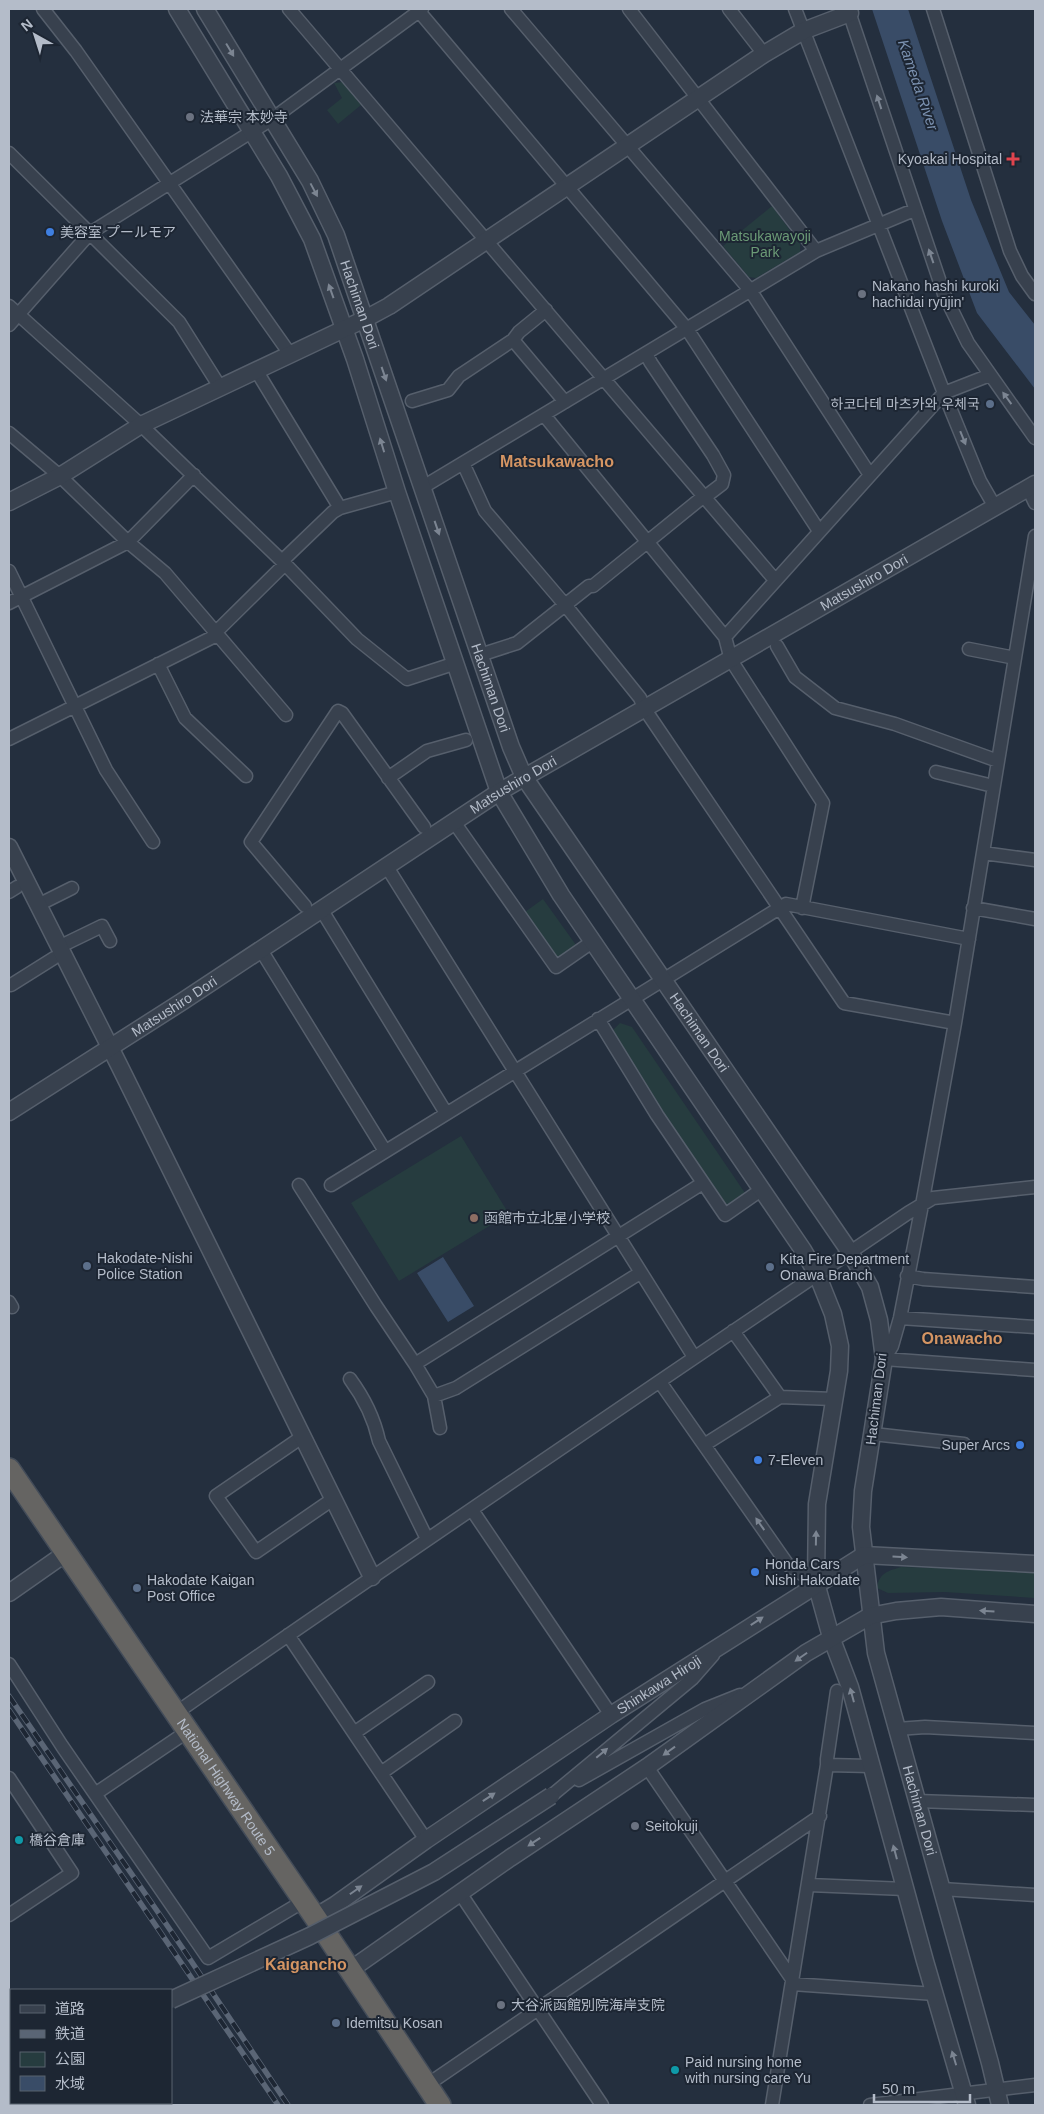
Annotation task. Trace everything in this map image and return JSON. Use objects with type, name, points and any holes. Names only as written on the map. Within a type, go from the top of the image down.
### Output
[{"type":"highway","name":"National Highway Route 5","points":[[9,1469],[309,1909],[440,2105]]},
{"type":"street","points":[[43,9],[76,51],[290,354]]},
{"type":"street","name":"Hachiman Dori","points":[[177,9],[303,219],[345,328],[397,492],[499,792],[561,895],[592,942],[803,1250],[817,1274],[833,1314],[840,1346],[839,1371],[817,1504],[816,1583],[831,1637],[850,1687],[905,1889],[966,2099]]},
{"type":"street","name":"Hachiman Dori","points":[[205,9],[326,211],[336,235],[511,747],[524,777],[850,1252],[870,1287],[879,1320],[884,1359],[863,1491],[861,1527],[870,1616],[876,1654],[998,2097]]},
{"type":"street","points":[[289,9],[775,580]]},
{"type":"street","points":[[9,325],[14,310],[90,233],[272,119],[419,9],[687,329],[819,531]]},
{"type":"street","points":[[512,9],[750,290],[870,475]]},
{"type":"street","points":[[629,9],[816,251]]},
{"type":"street","points":[[729,9],[764,54]]},
{"type":"street","points":[[795,9],[944,393],[980,481],[995,507]]},
{"type":"street","points":[[933,9],[1010,251],[1022,276],[1035,294]]},
{"type":"street","points":[[9,502],[60,476],[141,425],[389,306],[764,54],[803,31],[849,11],[914,210],[944,294],[968,343],[1035,438]]},
{"type":"street","points":[[9,153],[180,322],[220,387]]},
{"type":"street","points":[[423,487],[816,251],[879,223],[914,210]]},
{"type":"street","points":[[14,310],[194,475],[284,563],[357,639],[408,679],[456,664]]},
{"type":"street","points":[[412,401],[448,390],[459,376],[513,340],[519,332],[546,310]]},
{"type":"street","points":[[513,340],[565,402]]},
{"type":"street","points":[[480,655],[518,643],[722,484],[724,475],[713,455],[650,363],[646,354]]},
{"type":"street","points":[[256,370],[340,508]]},
{"type":"street","points":[[726,637],[944,393],[990,375]]},
{"type":"street","points":[[544,415],[726,637],[731,660],[823,804],[802,908]]},
{"type":"street","points":[[9,433],[60,476],[128,542],[164,573],[286,715]]},
{"type":"street","points":[[463,463],[485,511],[566,606],[640,698],[644,708],[844,1003],[955,1024]]},
{"type":"street","points":[[9,602],[128,542],[194,475]]},
{"type":"street","points":[[9,739],[216,634],[333,512],[340,508],[397,492]]},
{"type":"street","name":"Matsushiro Dori","points":[[9,1112],[261,950],[499,792],[995,507],[1033,492]]},
{"type":"street","points":[[1035,536],[955,1024],[922,1205],[900,1318],[892,1346],[884,1359],[1035,1370]]},
{"type":"street","points":[[9,571],[106,770],[153,842]]},
{"type":"street","points":[[776,646],[795,677],[835,708],[895,724],[998,761]]},
{"type":"street","points":[[968,648],[1015,658]]},
{"type":"street","points":[[158,664],[185,718],[246,776]]},
{"type":"street","points":[[305,906],[250,842],[338,711],[342,713],[424,827]]},
{"type":"street","points":[[388,778],[427,751],[466,740]]},
{"type":"street","points":[[936,772],[993,786]]},
{"type":"street","points":[[454,822],[556,967],[592,942]]},
{"type":"street","points":[[9,847],[372,1577]]},
{"type":"street","points":[[983,853],[1035,860]]},
{"type":"street","points":[[387,867],[694,1357]]},
{"type":"street","points":[[46,902],[72,888]]},
{"type":"street","points":[[331,1185],[514,1070],[786,904],[969,939]]},
{"type":"street","points":[[974,908],[1035,919]]},
{"type":"street","points":[[321,909],[446,1113]]},
{"type":"street","points":[[67,943],[102,926],[110,941]]},
{"type":"street","points":[[261,950],[385,1151]]},
{"type":"street","points":[[12,985],[54,958]]},
{"type":"street","points":[[598,1019],[657,1115],[725,1215],[761,1190]]},
{"type":"street","points":[[415,1364],[703,1183]]},
{"type":"street","points":[[299,1184],[434,1396],[440,1428]]},
{"type":"street","points":[[176,1713],[694,1357],[933,1198],[1035,1187]]},
{"type":"street","points":[[434,1396],[456,1388],[640,1273]]},
{"type":"street","points":[[907,1276],[923,1279],[1035,1287]]},
{"type":"street","points":[[900,1318],[1035,1327]]},
{"type":"street","points":[[733,1331],[780,1398]]},
{"type":"street","points":[[350,1379],[360,1392],[375,1423],[378,1441],[427,1539]]},
{"type":"street","points":[[660,1382],[788,1565],[816,1583]]},
{"type":"street","points":[[704,1445],[780,1398],[834,1399]]},
{"type":"street","points":[[872,1434],[964,1444]]},
{"type":"street","points":[[302,1437],[216,1496],[256,1552],[333,1499]]},
{"type":"street","points":[[472,1510],[611,1715]]},
{"type":"street","points":[[9,1593],[66,1553]]},
{"type":"street","points":[[864,1555],[1035,1564]]},
{"type":"street","name":"Shinkawa Hiroji","points":[[309,1909],[336,1905],[426,1840],[611,1715],[816,1583],[864,1555]]},
{"type":"street","points":[[350,1970],[647,1767],[831,1637],[870,1616],[896,1611],[941,1607],[1035,1614]]},
{"type":"street","points":[[288,1635],[426,1840]]},
{"type":"street","points":[[551,1796],[692,1679],[724,1642]]},
{"type":"street","points":[[9,1664],[95,1794],[208,1958],[309,1909]]},
{"type":"street","points":[[354,1733],[428,1682]]},
{"type":"street","points":[[172,2000],[310,1936],[418,1880],[551,1796],[706,1709],[755,1689]]},
{"type":"street","points":[[772,2105],[820,1816],[828,1765],[826,1759],[837,1691]]},
{"type":"street","points":[[381,1772],[455,1721]]},
{"type":"street","points":[[897,1729],[925,1727],[1035,1733]]},
{"type":"street","points":[[95,1794],[188,1731]]},
{"type":"street","points":[[828,1765],[871,1766]]},
{"type":"street","points":[[647,1767],[792,1982]]},
{"type":"street","points":[[9,1778],[72,1873],[9,1915]]},
{"type":"street","points":[[917,1800],[1035,1805]]},
{"type":"street","points":[[427,2085],[820,1816]]},
{"type":"street","points":[[809,1886],[905,1889]]},
{"type":"street","points":[[942,1889],[1035,1895]]},
{"type":"street","points":[[460,1893],[602,2105]]},
{"type":"street","points":[[792,1982],[935,1994]]},
{"type":"street","points":[[870,2105],[998,2097],[1035,2085]]},
{"type":"green space","points":[[343,82],[361,105],[338,124],[327,110],[342,98],[334,83]]},
{"type":"green space","name":"Matsukawayoji Park","points":[[772,206],[800,244],[800,252],[756,278],[749,277],[723,246]]},
{"type":"green space","points":[[543,899],[576,945],[557,958],[525,912]]},
{"type":"green space","points":[[620,1023],[632,1027],[745,1193],[728,1204],[724,1203],[660,1109],[613,1030]]},
{"type":"green space","points":[[461,1136],[509,1214],[399,1281],[351,1203]]},
{"type":"green space","points":[[901,1567],[1035,1571],[1035,1598],[945,1592],[888,1593],[877,1588],[882,1576],[888,1571]]},
{"type":"water","name":"Kameda River","points":[[872,9],[908,9],[971,200],[1009,292],[1035,325],[1035,389],[977,313],[942,221]]},
{"type":"water","points":[[443,1257],[474,1306],[448,1322],[417,1273]]},
{"type":"railway","points":[[9,1696],[288,2105]]},
{"type":"railway","points":[[9,1710],[278,2105]]},
{"type":"place","name":"法華宗 本妙寺","points":[[190,117]]},
{"type":"place","name":"Kyoakai Hospital","points":[[1013,159]]},
{"type":"place","name":"美容室 プールモア","points":[[50,232]]},
{"type":"place","name":"Nakano hashi kuroki hachidai ryūjin'","points":[[862,294]]},
{"type":"place","name":"하코다테 마츠카와 우체국","points":[[990,404]]},
{"type":"place","name":"函館市立北星小学校","points":[[474,1218]]},
{"type":"place","name":"Hakodate-Nishi Police Station","points":[[87,1266]]},
{"type":"place","name":"Kita Fire Department Onawa Branch","points":[[770,1267]]},
{"type":"place","name":"Super Arcs","points":[[1020,1445]]},
{"type":"place","name":"7-Eleven","points":[[758,1460]]},
{"type":"place","name":"Honda Cars Nishi Hakodate","points":[[755,1572]]},
{"type":"place","name":"Hakodate Kaigan Post Office","points":[[137,1588]]},
{"type":"place","name":"Seitokuji","points":[[635,1826]]},
{"type":"place","name":"橋谷倉庫","points":[[19,1840]]},
{"type":"place","name":"大谷派函館別院海岸支院","points":[[501,2005]]},
{"type":"place","name":"Idemitsu Kosan","points":[[336,2023]]},
{"type":"place","name":"Paid nursing home with nursing care Yu","points":[[675,2070]]},
{"type":"district","name":"Matsukawacho","points":[[557,461]]},
{"type":"district","name":"Onawacho","points":[[962,1338]]},
{"type":"district","name":"Kaigancho","points":[[306,1964]]}]
